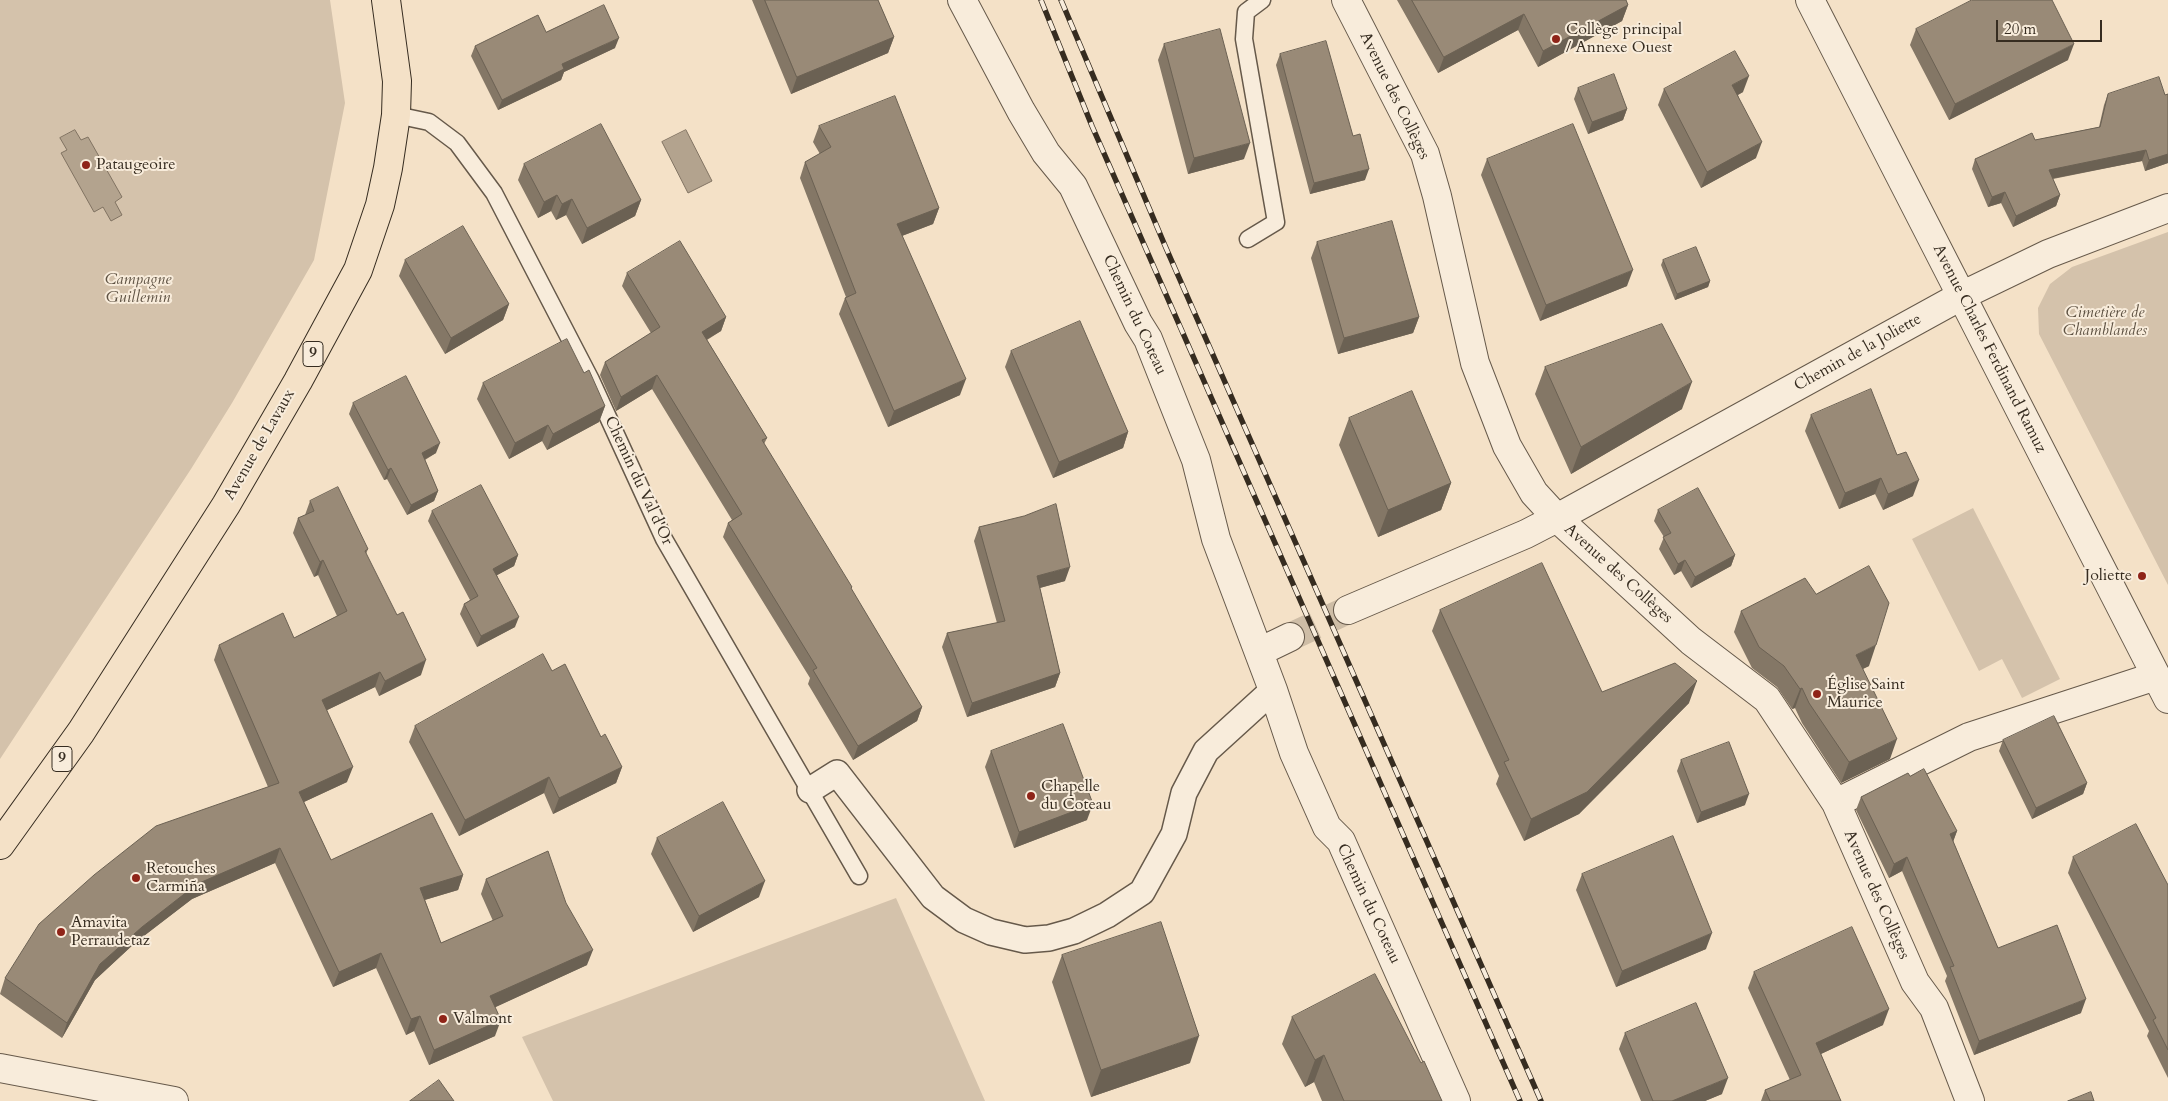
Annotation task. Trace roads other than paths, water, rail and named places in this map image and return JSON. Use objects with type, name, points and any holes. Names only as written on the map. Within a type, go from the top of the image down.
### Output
[{"type":"main road","name":"Avenue de Lavaux","points":[[0,845],[81,732],[226,505],[312,355],[358,270],[380,205],[396,114],[397,81],[386,0]]},
{"type":"street","name":"Chemin du Coteau","points":[[962,0],[1041,144],[1073,186],[1138,323],[1148,340],[1196,460],[1216,539],[1273,690],[1294,753],[1327,827],[1341,841],[1456,1101]]},
{"type":"street","name":"Avenue des Collèges","points":[[1346,0],[1425,154],[1437,196],[1475,363],[1507,446],[1534,493],[1557,518],[1691,641],[1767,699],[1836,803],[1915,982],[1934,1008],[1970,1101]]},
{"type":"street","name":"Avenue Charles Ferdinand Ramuz","points":[[1810,0],[2162,687]]},
{"type":"street","name":"Chemin de la Joliette","points":[[1557,518],[1961,296],[2048,254],[2168,208]]},
{"type":"street","points":[[1348,610],[1526,534],[1557,518]]},
{"type":"street","points":[[1258,652],[1290,637]]},
{"type":"street","points":[[1836,803],[1969,737],[2162,687]]},
{"type":"street","points":[[810,790],[837,772],[932,897],[964,920],[991,932],[1025,940],[1049,938],[1074,932],[1108,915],[1142,892],[1174,834],[1184,793],[1206,751],[1273,690]]},
{"type":"street","points":[[0,1068],[174,1101]]},
{"type":"lane","points":[[1248,239],[1276,222],[1244,39],[1246,12],[1262,0]]},
{"type":"lane","name":"Chemin du Val d'Or","points":[[396,114],[429,122],[457,143],[494,193],[591,380],[664,539],[859,876]]},
{"type":"tunnel","points":[[1290,637],[1348,610]]},
{"type":"railway","points":[[1041,0],[1092,126],[1520,1101]]},
{"type":"railway","points":[[1061,0],[1166,248],[1541,1101]]},
{"type":"place","name":"Collège principal / Annexe Ouest","points":[[1556,39]]},
{"type":"place","name":"Pataugeoire","points":[[86,165]]},
{"type":"place","name":"Joliette","points":[[2142,576]]},
{"type":"place","name":"Église Saint Maurice","points":[[1817,694]]},
{"type":"place","name":"Chapelle du Coteau","points":[[1031,796]]},
{"type":"place","name":"Retouches Carmiña","points":[[136,878]]},
{"type":"place","name":"Amavita Perraudetaz","points":[[61,932]]},
{"type":"place","name":"Valmont","points":[[443,1019]]},
{"type":"park label","name":"Campagne Guillemin","points":[[138,289]]},
{"type":"park label","name":"Cimetière de Chamblandes","points":[[2105,322]]}]
